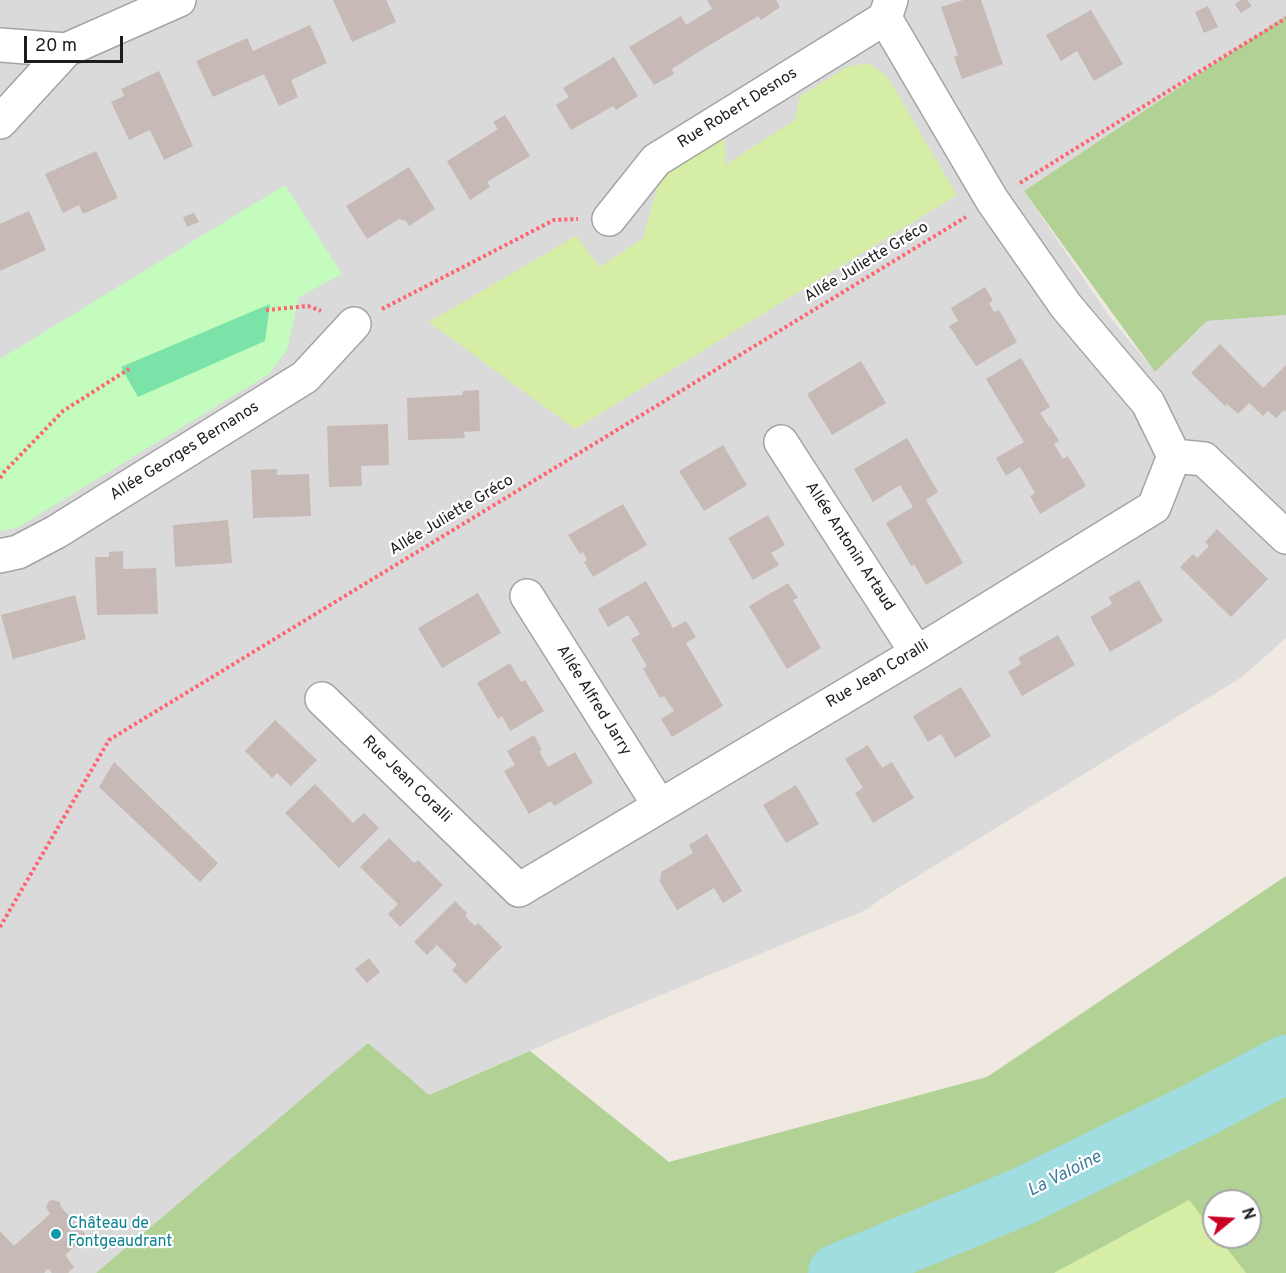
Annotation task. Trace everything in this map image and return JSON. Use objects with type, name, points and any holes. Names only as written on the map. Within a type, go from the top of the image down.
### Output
[{"type":"street","points":[[0,122],[66,50],[179,0]]},
{"type":"street","name":"Rue Robert Desnos","points":[[609,219],[656,160],[888,9],[992,201]]},
{"type":"street","points":[[0,45],[66,50]]},
{"type":"street","points":[[992,201],[1066,306],[1148,403],[1174,456],[1204,459],[1286,537]]},
{"type":"street","name":"Allée Georges Bernanos","points":[[0,556],[18,552],[56,532],[305,377],[354,324]]},
{"type":"street","name":"Allée Antonin Artaud","points":[[781,442],[917,653]]},
{"type":"street","name":"Rue Jean Coralli","points":[[322,699],[519,890],[917,653],[1154,507],[1174,456]]},
{"type":"street","name":"Allée Alfred Jarry","points":[[527,596],[659,805]]},
{"type":"path","name":"Allée Juliette Gréco","points":[[0,927],[109,740],[992,201],[1286,18]]},
{"type":"path","points":[[266,310],[308,306],[354,324],[554,220],[609,219]]},
{"type":"path","points":[[0,478],[2,470],[63,411],[129,369]]},
{"type":"shaded area","points":[[0,0],[1286,0],[1286,16],[1024,191],[1109,316],[1155,372],[1207,321],[1286,315],[1286,638],[1242,677],[882,898],[868,909],[428,1095],[368,1044],[96,1273],[0,1273]]},
{"type":"green space","points":[[1286,16],[1286,315],[1207,321],[1155,372],[1024,191]]},
{"type":"green space","points":[[868,63],[887,76],[957,195],[575,429],[429,322],[576,236],[600,267],[643,238],[661,174],[725,135],[725,165],[795,120],[800,96],[847,67]]},
{"type":"green space","points":[[285,185],[342,274],[299,297],[287,350],[269,374],[17,528],[0,531],[0,359]]},
{"type":"green space","points":[[270,304],[265,341],[138,397],[121,367]]},
{"type":"green space","points":[[1286,876],[1286,1273],[1246,1273],[1227,1249],[1262,1249],[1262,1189],[1202,1189],[1202,1217],[1189,1200],[1054,1273],[96,1273],[368,1043],[429,1095],[530,1051],[669,1162],[987,1077]]},
{"type":"green space","points":[[1189,1199],[1202,1216],[1202,1249],[1227,1249],[1246,1273],[1054,1273]]},
{"type":"building","points":[[333,0],[386,0],[396,22],[352,42]]},
{"type":"building","points":[[707,0],[776,0],[780,7],[761,20],[758,16],[700,51],[672,69],[674,74],[654,85],[629,47],[681,16],[686,25],[712,9]]},
{"type":"building","points":[[963,0],[981,0],[1003,64],[962,79],[954,57],[958,55],[941,7]]},
{"type":"building","points":[[1241,0],[1247,0],[1252,6],[1241,13],[1235,4]]},
{"type":"building","points":[[1208,6],[1218,27],[1204,33],[1195,12]]},
{"type":"building","points":[[1091,10],[1123,64],[1094,81],[1077,51],[1061,61],[1046,35]]},
{"type":"building","points":[[310,25],[327,63],[291,80],[298,97],[279,106],[264,74],[213,97],[196,61],[247,38],[253,51]]},
{"type":"building","points":[[614,57],[638,96],[616,110],[613,106],[571,130],[556,105],[569,97],[563,88]]},
{"type":"building","points":[[159,71],[193,146],[164,160],[150,130],[129,140],[111,102],[124,96],[121,89]]},
{"type":"building","points":[[505,115],[530,156],[487,182],[490,187],[470,200],[447,161],[498,129],[493,122]]},
{"type":"building","points":[[96,151],[118,198],[83,214],[79,205],[63,213],[45,174]]},
{"type":"building","points":[[409,167],[435,209],[409,226],[406,221],[399,219],[367,239],[346,206]]},
{"type":"building","points":[[29,211],[46,250],[0,271],[0,224]]},
{"type":"building","points":[[194,213],[199,222],[187,227],[183,217]]},
{"type":"building","points":[[985,287],[993,301],[989,303],[994,312],[999,310],[1017,342],[976,366],[949,326],[958,321],[951,308]]},
{"type":"building","points":[[1220,344],[1263,388],[1286,365],[1286,412],[1284,410],[1276,418],[1268,411],[1263,416],[1249,403],[1238,414],[1227,404],[1225,406],[1191,373]]},
{"type":"building","points":[[1021,358],[1050,407],[1040,413],[1059,441],[1054,444],[1063,459],[1068,456],[1086,486],[1040,514],[1030,496],[1035,493],[1020,467],[1006,476],[996,458],[1024,442],[986,379]]},
{"type":"building","points":[[861,361],[886,403],[832,435],[807,394]]},
{"type":"building","points":[[479,390],[480,431],[464,432],[465,438],[408,440],[407,398],[462,395],[463,391]]},
{"type":"building","points":[[388,424],[389,465],[361,466],[362,486],[329,487],[327,426]]},
{"type":"building","points":[[907,438],[938,492],[926,500],[963,563],[926,585],[914,564],[911,566],[886,523],[913,507],[900,485],[873,502],[854,469]]},
{"type":"building","points":[[723,445],[747,485],[704,511],[679,471]]},
{"type":"building","points":[[277,469],[277,475],[309,474],[311,516],[253,518],[251,470]]},
{"type":"building","points":[[623,504],[647,545],[593,577],[584,562],[587,560],[583,552],[580,554],[568,535]]},
{"type":"building","points":[[768,515],[785,545],[771,553],[779,565],[753,580],[728,538]]},
{"type":"building","points":[[228,520],[232,563],[175,567],[173,525]]},
{"type":"building","points":[[1217,529],[1268,579],[1231,617],[1180,567],[1193,554],[1197,558],[1209,546],[1205,542]]},
{"type":"building","points":[[123,551],[123,569],[156,568],[158,614],[97,615],[95,557],[109,557],[109,552]]},
{"type":"building","points":[[1139,580],[1163,621],[1110,652],[1090,617],[1112,604],[1109,597]]},
{"type":"building","points":[[646,581],[673,628],[686,621],[696,637],[686,643],[723,706],[672,737],[661,719],[674,711],[664,696],[660,698],[643,669],[647,666],[631,639],[640,634],[628,615],[608,627],[598,609]]},
{"type":"building","points":[[788,583],[798,598],[793,600],[821,648],[787,669],[749,606]]},
{"type":"building","points":[[478,593],[501,633],[442,668],[418,628]]},
{"type":"building","points":[[75,595],[86,639],[13,659],[1,615]]},
{"type":"building","points":[[1058,635],[1075,665],[1022,696],[1008,672],[1021,664],[1018,658]]},
{"type":"building","points":[[510,663],[521,682],[525,680],[544,711],[510,731],[502,716],[498,719],[477,683]]},
{"type":"building","points":[[961,687],[991,736],[955,758],[941,734],[928,742],[913,716]]},
{"type":"building","points":[[275,720],[317,760],[291,786],[277,773],[272,778],[245,751]]},
{"type":"building","points":[[534,735],[542,750],[539,751],[548,767],[575,752],[593,783],[554,806],[551,801],[529,814],[504,771],[515,765],[507,751]]},
{"type":"building","points":[[868,745],[882,768],[892,762],[914,798],[873,823],[855,793],[863,788],[845,759]]},
{"type":"building","points":[[114,762],[218,863],[200,882],[99,787]]},
{"type":"building","points":[[315,784],[353,823],[364,813],[379,828],[339,868],[285,813]]},
{"type":"building","points":[[796,785],[819,824],[786,843],[763,805]]},
{"type":"building","points":[[707,834],[742,891],[723,903],[714,888],[677,910],[660,882],[661,872],[693,853],[689,845]]},
{"type":"building","points":[[389,838],[414,863],[418,860],[443,885],[400,927],[388,914],[398,904],[360,867]]},
{"type":"building","points":[[455,901],[467,913],[465,916],[475,926],[478,923],[502,947],[466,984],[452,970],[457,965],[437,945],[427,955],[414,942]]},
{"type":"building","points":[[369,958],[380,972],[367,983],[355,969]]},
{"type":"building","name":"Château de Fontgeaudrant","points":[[52,1200],[60,1202],[61,1207],[87,1236],[65,1255],[74,1267],[68,1273],[52,1273],[48,1269],[44,1273],[0,1273],[0,1231],[14,1246],[50,1214],[46,1207]]},
{"type":"waterway","name":"La Valoine","points":[[837,1273],[1021,1197],[1201,1109],[1286,1064]]},
{"type":"place","name":"Château de Fontgeaudrant","points":[[56,1234]]}]
